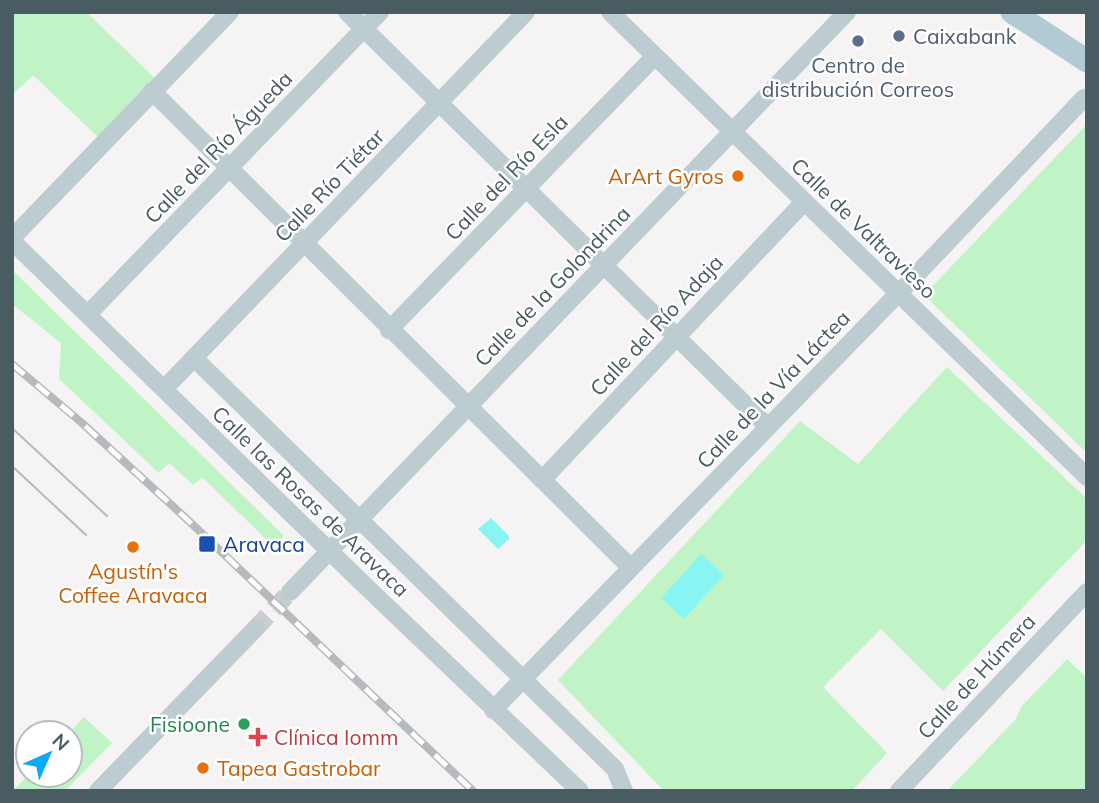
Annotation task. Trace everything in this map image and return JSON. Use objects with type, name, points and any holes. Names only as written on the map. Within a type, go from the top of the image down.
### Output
[{"type":"main road","points":[[1012,12],[1087,61]]},
{"type":"street","points":[[12,239],[230,12]]},
{"type":"street","points":[[347,12],[768,427]]},
{"type":"street","name":"Calle del Río Águeda","points":[[88,314],[380,12]]},
{"type":"street","name":"Calle Río Tiétar","points":[[164,389],[526,12]]},
{"type":"street","name":"Calle de Valtravieso","points":[[610,12],[1087,477]]},
{"type":"street","name":"Calle de la Golondrina","points":[[290,592],[847,12]]},
{"type":"street","name":"Calle del Río Esla","points":[[389,330],[655,56]]},
{"type":"street","points":[[152,91],[389,330],[631,568]]},
{"type":"street","name":"Calle de la Vía Láctea","points":[[494,710],[1084,98]]},
{"type":"street","name":"Calle del Río Adaja","points":[[542,480],[804,202]]},
{"type":"street","name":"Calle las Rosas de Aravaca","points":[[12,239],[328,551],[580,791]]},
{"type":"street","name":"Calle las Rosas de Aravaca","points":[[194,358],[615,769],[624,791]]},
{"type":"street","name":"Calle de Húmera","points":[[899,791],[1087,592]]},
{"type":"street","points":[[104,789],[255,629]]},
{"type":"green space","points":[[12,12],[86,12],[158,81],[101,140],[33,75],[12,95]]},
{"type":"green space","points":[[1087,124],[1087,453],[924,295]]},
{"type":"green space","points":[[12,270],[284,536],[274,547],[202,477],[193,485],[169,463],[159,473],[59,379],[61,343],[12,304]]},
{"type":"green space","points":[[947,367],[1087,499],[1087,540],[943,691],[881,629],[823,687],[887,753],[852,791],[661,791],[558,680],[800,421],[858,464]]},
{"type":"green space","points":[[1067,659],[1087,678],[1087,791],[947,791],[1016,719],[1021,707]]},
{"type":"green space","points":[[84,717],[112,743],[84,772],[84,719]]},
{"type":"green space","points":[[15,789],[67,789],[65,791],[13,791]]},
{"type":"water","points":[[491,518],[509,536],[498,549],[478,529]]},
{"type":"water","points":[[701,554],[724,575],[684,619],[661,598]]},
{"type":"tunnel","points":[[255,629],[290,592]]},
{"type":"tram line","points":[[12,428],[107,516]]},
{"type":"tram line","points":[[12,466],[86,535]]},
{"type":"railway","points":[[12,364],[82,423],[190,522],[473,791]]},
{"type":"place","name":"Caixabank","points":[[899,36]]},
{"type":"place","name":"Centro de distribución Correos","points":[[858,41]]},
{"type":"place","name":"ArArt Gyros","points":[[738,176]]},
{"type":"place","name":"Aravaca","points":[[207,544]]},
{"type":"place","name":"Agustín's Coffee Aravaca","points":[[133,547]]},
{"type":"place","name":"Fisioone","points":[[244,724]]},
{"type":"place","name":"Clínica Iomm","points":[[258,737]]},
{"type":"place","name":"Tapea Gastrobar","points":[[203,768]]}]
